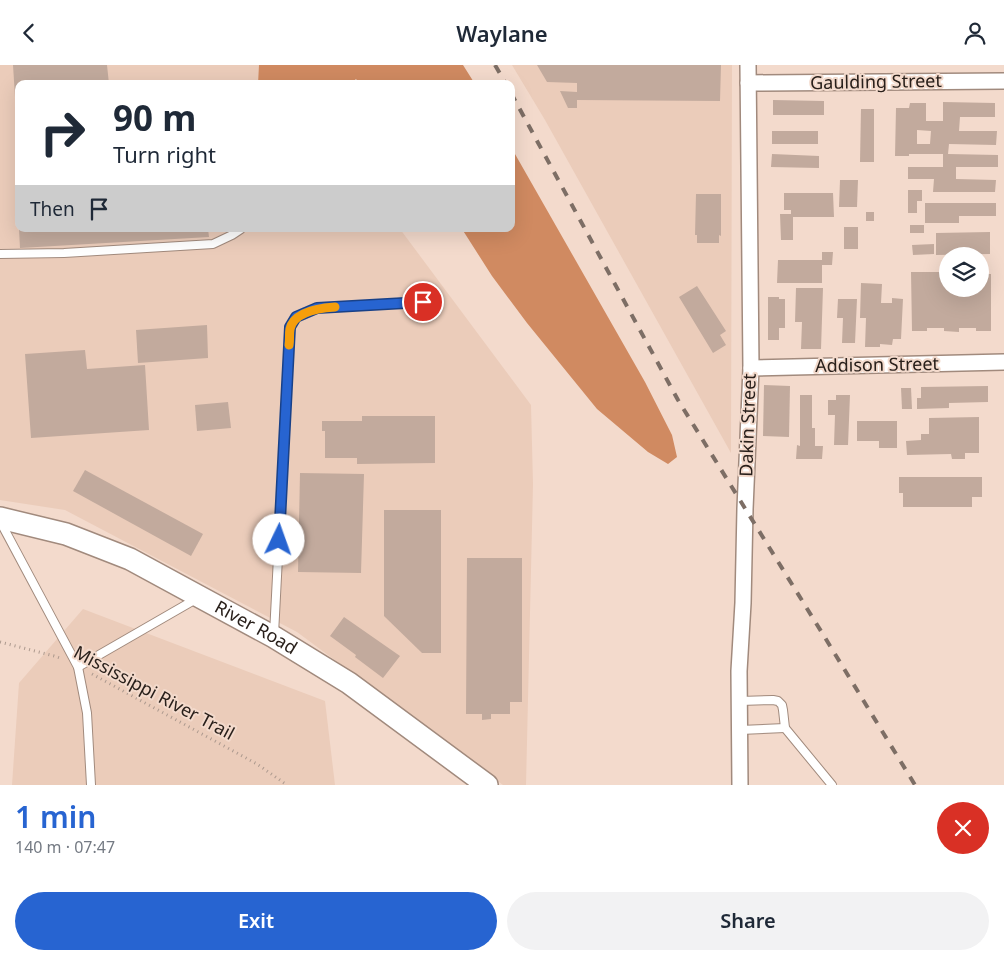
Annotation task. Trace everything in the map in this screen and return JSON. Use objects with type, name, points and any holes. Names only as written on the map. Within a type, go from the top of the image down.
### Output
[{"type":"main road","name":"River Road","points":[[0,519],[66,534],[121,555],[274,637],[350,683],[487,785]]},
{"type":"street","name":"Dakin Street","points":[[740,785],[740,671],[751,367],[748,65]]},
{"type":"street","name":"Gaulding Street","points":[[748,83],[1004,81]]},
{"type":"street","name":"Addison Street","points":[[751,367],[1004,362]]},
{"type":"lane","points":[[0,255],[212,244],[236,232]]},
{"type":"lane","points":[[274,637],[290,327],[296,317],[317,308],[423,302]]},
{"type":"lane","points":[[0,519],[78,667],[87,713],[91,785]]},
{"type":"lane","points":[[78,667],[200,597]]},
{"type":"lane","points":[[740,701],[778,701],[782,705],[785,728],[832,785]]},
{"type":"lane","points":[[740,730],[785,728]]},
{"type":"path","name":"Mississippi River Trail","points":[[0,642],[54,656],[78,667],[257,764],[287,785]]},
{"type":"shaded area","points":[[0,65],[261,65],[262,80],[15,80],[15,232],[402,232],[531,405],[533,484],[526,785],[503,785],[297,632],[65,510],[0,500]]},
{"type":"shaded area","points":[[259,65],[463,65],[472,80],[356,79],[258,80]]},
{"type":"shaded area","points":[[512,65],[732,65],[731,453],[545,120]]},
{"type":"shaded area","points":[[515,154],[645,382],[672,435],[677,457],[668,464],[648,452],[597,409],[527,323],[492,276],[464,232],[515,232]]},
{"type":"shaded area","points":[[83,609],[325,701],[335,785],[12,785],[19,683]]},
{"type":"building","points":[[13,65],[107,65],[109,80],[15,80],[15,96]]},
{"type":"building","points":[[537,65],[721,65],[720,101],[577,100],[577,108],[568,108],[560,91],[577,92],[577,83],[547,82]]},
{"type":"building","points":[[773,100],[824,101],[824,115],[773,115]]},
{"type":"building","points":[[943,102],[995,103],[995,117],[960,117],[959,131],[997,131],[996,145],[949,144],[948,154],[998,155],[998,167],[956,167],[956,179],[996,180],[995,192],[933,192],[934,179],[908,179],[908,167],[943,167],[943,154],[895,156],[896,108],[909,108],[910,103],[926,103],[926,121],[943,121]],"holes":[[[917,130],[931,131],[930,144],[917,144]]]},
{"type":"building","points":[[861,109],[874,109],[874,162],[860,162]]},
{"type":"building","points":[[772,131],[818,131],[818,144],[772,144]]},
{"type":"building","points":[[772,154],[819,156],[819,168],[771,167]]},
{"type":"building","points":[[840,180],[858,180],[857,207],[839,207]]},
{"type":"building","points":[[908,190],[922,190],[922,201],[917,201],[917,213],[908,213]]},
{"type":"building","points":[[784,193],[833,193],[834,217],[793,217],[793,240],[781,240],[780,214],[791,214],[791,210],[784,210]]},
{"type":"building","points":[[696,194],[721,194],[721,236],[719,235],[719,243],[697,243],[697,235],[695,235]]},
{"type":"building","points":[[925,203],[996,203],[996,216],[959,216],[959,223],[925,223]]},
{"type":"building","points":[[866,212],[874,212],[874,221],[866,221]]},
{"type":"building","points":[[910,225],[924,225],[924,233],[910,233]]},
{"type":"building","points":[[844,227],[858,227],[858,249],[844,249]]},
{"type":"building","points":[[19,232],[208,232],[209,237],[20,248]]},
{"type":"building","points":[[990,232],[990,254],[989,247],[939,247],[939,255],[936,255],[936,233]]},
{"type":"building","points":[[934,244],[934,254],[913,255],[912,245]]},
{"type":"building","points":[[822,252],[833,252],[832,265],[822,265],[822,283],[777,283],[778,260],[822,260]]},
{"type":"building","points":[[911,272],[939,272],[939,297],[989,297],[989,274],[991,274],[991,331],[976,331],[976,328],[959,328],[959,332],[944,331],[944,328],[927,328],[927,331],[912,331]]},
{"type":"building","points":[[861,283],[882,284],[881,303],[892,303],[892,298],[903,299],[901,339],[893,339],[892,345],[880,344],[880,347],[865,347],[866,318],[860,318]]},
{"type":"building","points":[[697,286],[726,331],[720,335],[726,345],[713,353],[679,297]]},
{"type":"building","points":[[796,288],[823,288],[821,349],[801,349],[802,322],[795,322]]},
{"type":"building","points":[[768,297],[785,299],[785,328],[779,328],[779,340],[768,340]]},
{"type":"building","points":[[838,299],[857,299],[855,343],[842,343],[843,318],[837,318]]},
{"type":"building","points":[[207,325],[208,358],[138,363],[136,330]]},
{"type":"building","points":[[85,350],[87,369],[145,365],[149,430],[31,438],[25,354]]},
{"type":"building","points":[[764,385],[790,386],[789,437],[763,436]]},
{"type":"building","points":[[988,386],[988,402],[949,403],[949,408],[917,409],[917,398],[921,398],[921,387]]},
{"type":"building","points":[[901,388],[911,388],[912,409],[902,409]]},
{"type":"building","points":[[800,395],[812,395],[812,428],[815,428],[815,446],[823,446],[822,459],[796,459],[797,445],[800,446]]},
{"type":"building","points":[[836,395],[850,395],[848,445],[834,445],[835,415],[828,415],[828,400],[836,400]]},
{"type":"building","points":[[228,402],[231,428],[197,431],[195,405]]},
{"type":"building","points":[[362,416],[435,416],[435,463],[357,464],[357,458],[325,458],[325,431],[322,431],[322,421],[362,421]]},
{"type":"building","points":[[979,417],[979,453],[965,453],[965,459],[952,459],[951,454],[907,455],[906,441],[921,440],[921,434],[929,434],[929,418]]},
{"type":"building","points":[[857,421],[897,421],[897,448],[879,448],[879,441],[857,441]]},
{"type":"building","points":[[85,470],[203,534],[191,556],[73,491]]},
{"type":"building","points":[[300,473],[364,474],[361,573],[298,572]]},
{"type":"building","points":[[899,477],[982,477],[982,497],[972,497],[972,507],[903,507],[903,493],[899,493]]},
{"type":"building","points":[[384,510],[441,510],[441,653],[422,653],[384,616]]},
{"type":"building","points":[[467,558],[522,558],[522,702],[510,702],[510,714],[491,714],[491,719],[482,720],[482,714],[466,714]]},
{"type":"building","points":[[344,617],[400,656],[383,678],[330,636]]},
{"type":"railway","points":[[495,65],[504,80]]},
{"type":"railway","points":[[515,100],[678,400],[915,785]]},
{"type":"slow traffic","points":[[289,345],[290,327],[296,317],[317,308],[335,307]]},
{"type":"route","points":[[279,540],[290,327],[296,317],[317,308],[423,302]]}]
